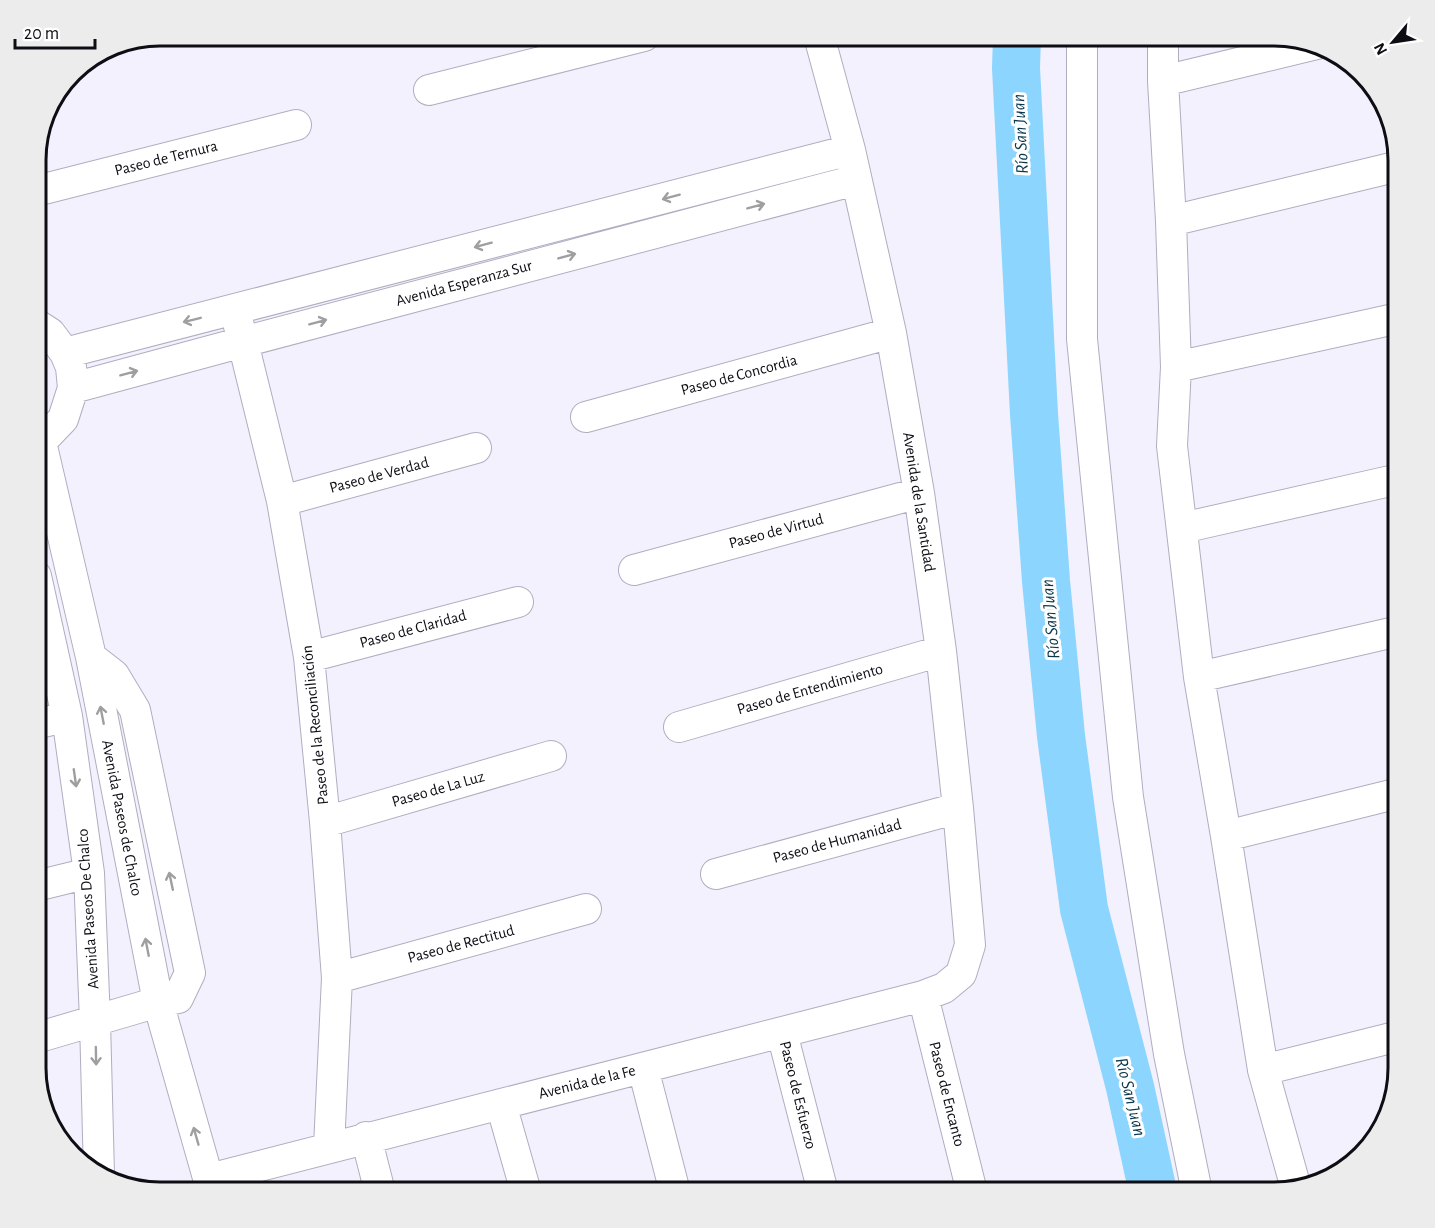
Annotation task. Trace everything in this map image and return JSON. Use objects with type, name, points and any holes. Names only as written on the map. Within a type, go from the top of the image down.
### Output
[{"type":"street","name":"Avenida de la Santidad","points":[[822,46],[850,150],[891,333],[919,493],[941,651],[970,945],[961,974]]},
{"type":"street","points":[[1082,46],[1082,339],[1128,797],[1169,1054],[1195,1182]]},
{"type":"street","points":[[1163,46],[1176,367],[1172,446],[1199,677],[1263,1070],[1294,1180]]},
{"type":"street","points":[[429,90],[602,47]]},
{"type":"street","points":[[1163,81],[1296,49]]},
{"type":"street","name":"Paseo de Ternura","points":[[47,188],[296,125]]},
{"type":"street","name":"Avenida Esperanza Sur","points":[[65,353],[850,150]]},
{"type":"street","points":[[1171,221],[1388,169]]},
{"type":"street","name":"Avenida Esperanza Sur","points":[[73,388],[856,180]]},
{"type":"street","name":"Paseo de la Reconciliación","points":[[234,310],[282,501],[309,657],[337,978],[329,1147]]},
{"type":"street","points":[[1176,367],[1388,320]]},
{"type":"street","points":[[47,331],[65,353],[71,368],[73,388],[63,419],[47,434]]},
{"type":"street","name":"Paseo de Concordia","points":[[586,417],[891,333]]},
{"type":"street","name":"Paseo de Verdad","points":[[282,501],[476,448]]},
{"type":"street","points":[[47,479],[91,657],[114,675],[135,710],[190,973],[178,998],[47,1035]]},
{"type":"street","points":[[1182,528],[1388,481]]},
{"type":"street","name":"Paseo de Virtud","points":[[634,570],[919,493]]},
{"type":"street","name":"Paseo de Claridad","points":[[309,657],[518,602]]},
{"type":"street","name":"Avenida Paseos De Chalco","points":[[47,626],[67,716],[89,873],[99,1163]]},
{"type":"street","points":[[1199,677],[1388,634]]},
{"type":"street","name":"Paseo de Entendimiento","points":[[679,727],[941,651]]},
{"type":"street","points":[[47,721],[67,716]]},
{"type":"street","name":"Paseo de La Luz","points":[[325,822],[551,756]]},
{"type":"street","points":[[1226,836],[1388,796]]},
{"type":"street","name":"Paseo de Humanidad","points":[[716,874],[958,808]]},
{"type":"street","points":[[47,883],[89,873]]},
{"type":"street","name":"Paseo de Rectitud","points":[[337,978],[585,909]]},
{"type":"street","name":"Avenida de la Fe","points":[[219,1182],[366,1137],[923,996],[944,988],[961,974]]},
{"type":"street","name":"Paseo de Encanto","points":[[923,996],[970,1182]]},
{"type":"street","points":[[158,1002],[209,1182]]},
{"type":"street","name":"Paseo de Esfuerzo","points":[[782,1033],[820,1182]]},
{"type":"street","points":[[1263,1070],[1388,1039]]},
{"type":"street","points":[[643,1068],[672,1182]]},
{"type":"street","points":[[501,1104],[523,1182]]},
{"type":"street","points":[[366,1137],[377,1182]]},
{"type":"waterway","name":"Río San Juan","points":[[1017,46],[1034,414],[1046,581],[1061,736],[1084,909],[1130,1087],[1151,1182]]}]
